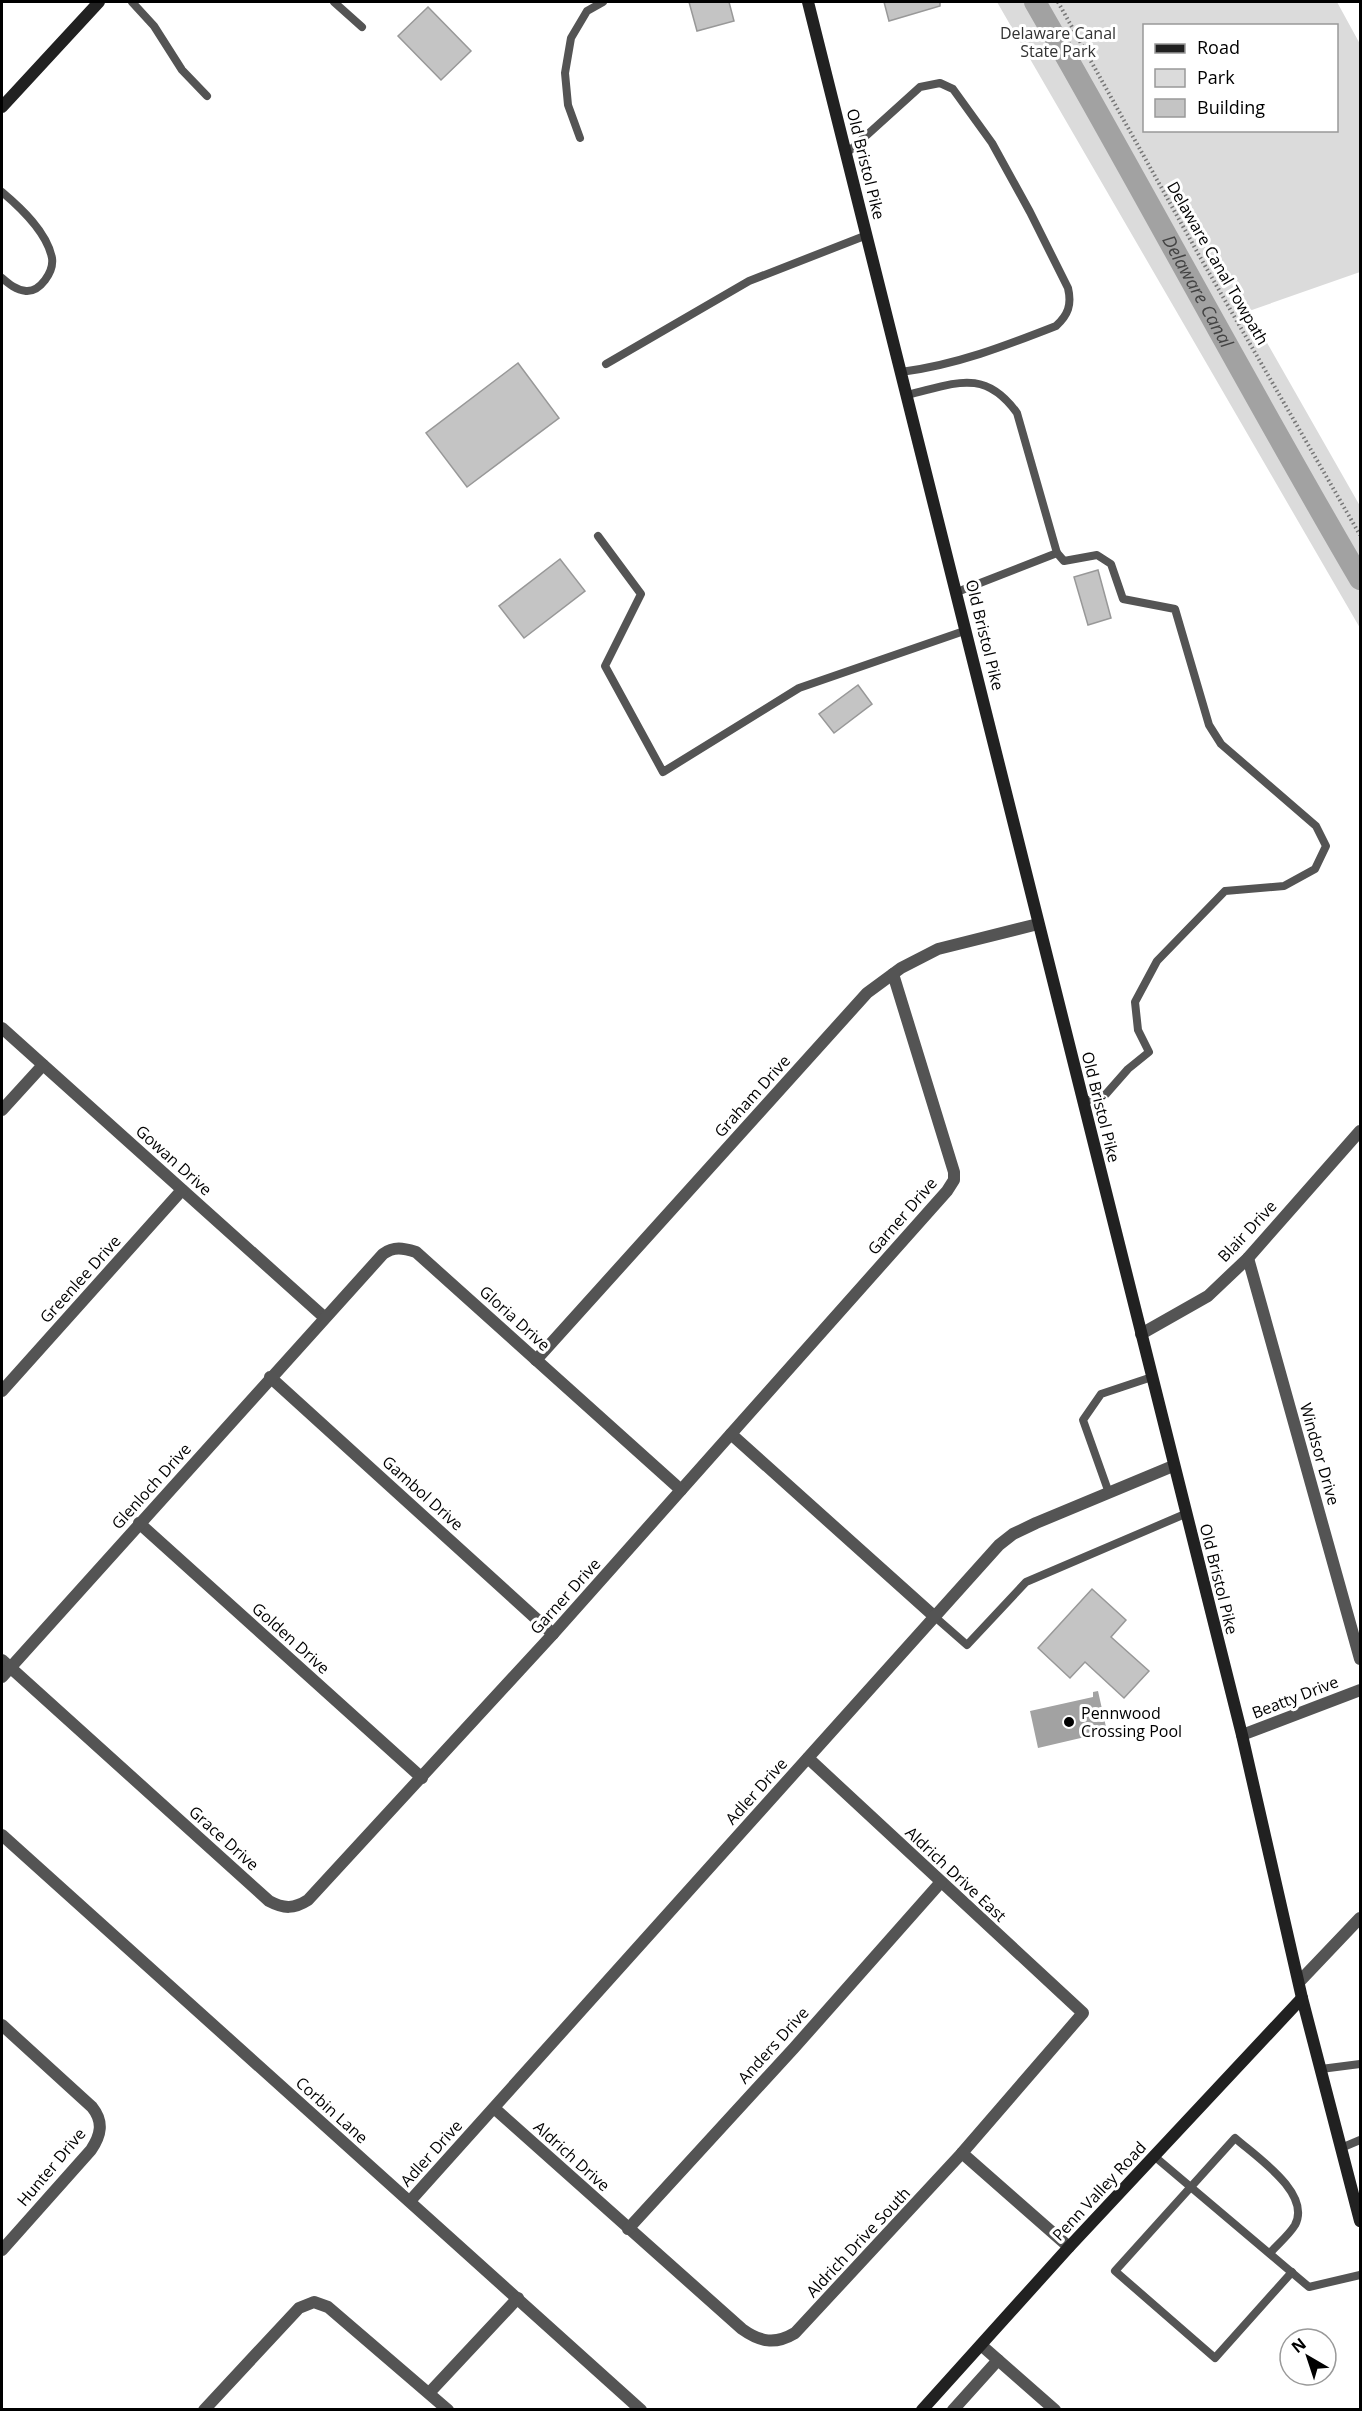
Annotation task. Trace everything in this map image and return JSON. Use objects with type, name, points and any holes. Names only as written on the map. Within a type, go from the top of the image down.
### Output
[{"type":"main road","points":[[2,107],[99,2]]},
{"type":"main road","name":"Old Bristol Pike","points":[[808,2],[1242,1735],[1302,1998],[1360,2221]]},
{"type":"main road","name":"Penn Valley Road","points":[[922,2409],[1069,2247],[1302,1998]]},
{"type":"street","name":"Graham Drive","points":[[536,1360],[867,993],[893,974],[938,949],[1038,924]]},
{"type":"street","name":"Garner Drive","points":[[422,1778],[731,1434],[947,1191],[954,1180],[954,1172],[893,974]]},
{"type":"street","name":"Gowan Drive","points":[[2,1028],[324,1317]]},
{"type":"street","points":[[2,1110],[43,1065]]},
{"type":"street","name":"Blair Drive","points":[[1141,1334],[1208,1296],[1248,1257],[1360,1131]]},
{"type":"street","name":"Greenlee Drive","points":[[2,1391],[182,1190]]},
{"type":"street","name":"Gloria Drive","points":[[324,1317],[383,1254],[394,1248],[403,1247],[416,1252],[681,1490]]},
{"type":"street","name":"Windsor Drive","points":[[1248,1257],[1360,1659]]},
{"type":"street","name":"Glenloch Drive","points":[[4,1668],[139,1523],[324,1317]]},
{"type":"street","name":"Gambol Drive","points":[[270,1377],[553,1634]]},
{"type":"street","points":[[731,1434],[934,1617]]},
{"type":"street","name":"Adler Drive","points":[[410,2201],[999,1545],[1013,1534],[1173,1466]]},
{"type":"street","name":"Golden Drive","points":[[139,1523],[422,1778]]},
{"type":"street","name":"Grace Drive","points":[[4,1668],[269,1901],[280,1906],[298,1906],[308,1900],[422,1778]]},
{"type":"street","name":"Beatty Drive","points":[[1242,1735],[1360,1690]]},
{"type":"street","name":"Aldrich Drive East","points":[[808,1758],[1083,2013]]},
{"type":"street","name":"Corbin Lane","points":[[2,1835],[641,2409]]},
{"type":"street","name":"Anders Drive","points":[[628,2229],[794,2048],[941,1882]]},
{"type":"street","points":[[1299,1982],[1360,1918]]},
{"type":"street","name":"Aldrich Drive South","points":[[628,2229],[755,2338],[776,2342],[795,2333],[962,2153],[1083,2013]]},
{"type":"street","name":"Hunter Drive","points":[[2,2025],[92,2107],[96,2113],[100,2131],[92,2150],[2,2250]]},
{"type":"street","name":"Aldrich Drive","points":[[494,2108],[628,2229]]},
{"type":"street","points":[[962,2153],[1069,2247]]},
{"type":"street","points":[[430,2392],[518,2298]]},
{"type":"street","points":[[204,2409],[299,2308],[314,2302],[328,2307],[448,2409]]},
{"type":"street","points":[[981,2345],[1055,2409]]},
{"type":"street","points":[[953,2409],[998,2360]]},
{"type":"lane","points":[[132,2],[154,26],[182,70],[207,96]]},
{"type":"lane","points":[[333,2],[362,27]]},
{"type":"lane","points":[[580,138],[568,105],[565,73],[571,38],[587,11],[603,2]]},
{"type":"lane","points":[[847,153],[920,87],[940,83],[953,88],[992,143],[1030,212],[1068,288],[1071,299],[1064,318],[1056,326],[968,359],[936,368],[901,372]]},
{"type":"lane","points":[[2,192],[31,220],[46,242],[52,260],[50,273],[38,288],[28,292],[16,289],[2,278]]},
{"type":"lane","points":[[606,364],[749,281],[867,235]]},
{"type":"lane","points":[[907,395],[962,382],[985,383],[1006,397],[1017,413],[1057,553],[1064,561],[1097,555],[1111,564],[1123,599],[1175,609],[1209,725],[1221,744],[1316,825],[1326,846],[1315,869],[1284,886],[1225,891],[1157,962],[1135,1002],[1138,1030],[1149,1052],[1128,1069],[1106,1094],[1083,1102]]},
{"type":"lane","points":[[598,537],[641,594],[605,666],[663,772],[799,688],[967,630]]},
{"type":"lane","points":[[957,592],[1057,553]]},
{"type":"lane","points":[[1109,1493],[1083,1420],[1101,1394],[1152,1377]]},
{"type":"lane","points":[[934,1617],[967,1645],[1026,1582],[1185,1514]]},
{"type":"lane","points":[[1321,2069],[1360,2064]]},
{"type":"lane","points":[[1269,2253],[1294,2226],[1298,2216],[1297,2207],[1289,2187],[1235,2138],[1115,2271],[1215,2358],[1292,2272]]},
{"type":"lane","points":[[1341,2148],[1360,2140]]},
{"type":"lane","points":[[1154,2156],[1309,2287],[1360,2275]]},
{"type":"path","name":"Delaware Canal Towpath","points":[[1058,2],[1206,267],[1360,535]]},
{"type":"green space","name":"Delaware Canal State Park","points":[[997,2],[1337,2],[1360,44],[1360,272],[1249,311],[1360,506],[1360,628]]},
{"type":"shaded area","name":"Pennwood Crossing Pool","points":[[1098,1691],[1108,1736],[1104,1737],[1102,1733],[1038,1748],[1030,1711],[1093,1697],[1093,1692]]},
{"type":"building","points":[[689,2],[729,2],[734,21],[697,31]]},
{"type":"building","points":[[884,2],[940,2],[940,6],[889,21]]},
{"type":"building","points":[[428,7],[471,51],[441,80],[398,36]]},
{"type":"building","points":[[518,363],[559,418],[467,487],[426,433]]},
{"type":"building","points":[[560,559],[585,591],[524,638],[499,606]]},
{"type":"building","points":[[1098,570],[1111,618],[1088,625],[1074,577]]},
{"type":"building","points":[[858,685],[872,704],[834,733],[819,714]]},
{"type":"building","points":[[1092,1589],[1126,1620],[1111,1637],[1149,1671],[1124,1698],[1085,1662],[1070,1678],[1038,1648]]},
{"type":"waterway","name":"Delaware Canal","points":[[1035,2],[1360,579]]},
{"type":"place","name":"Pennwood Crossing Pool","points":[[1069,1722]]}]
